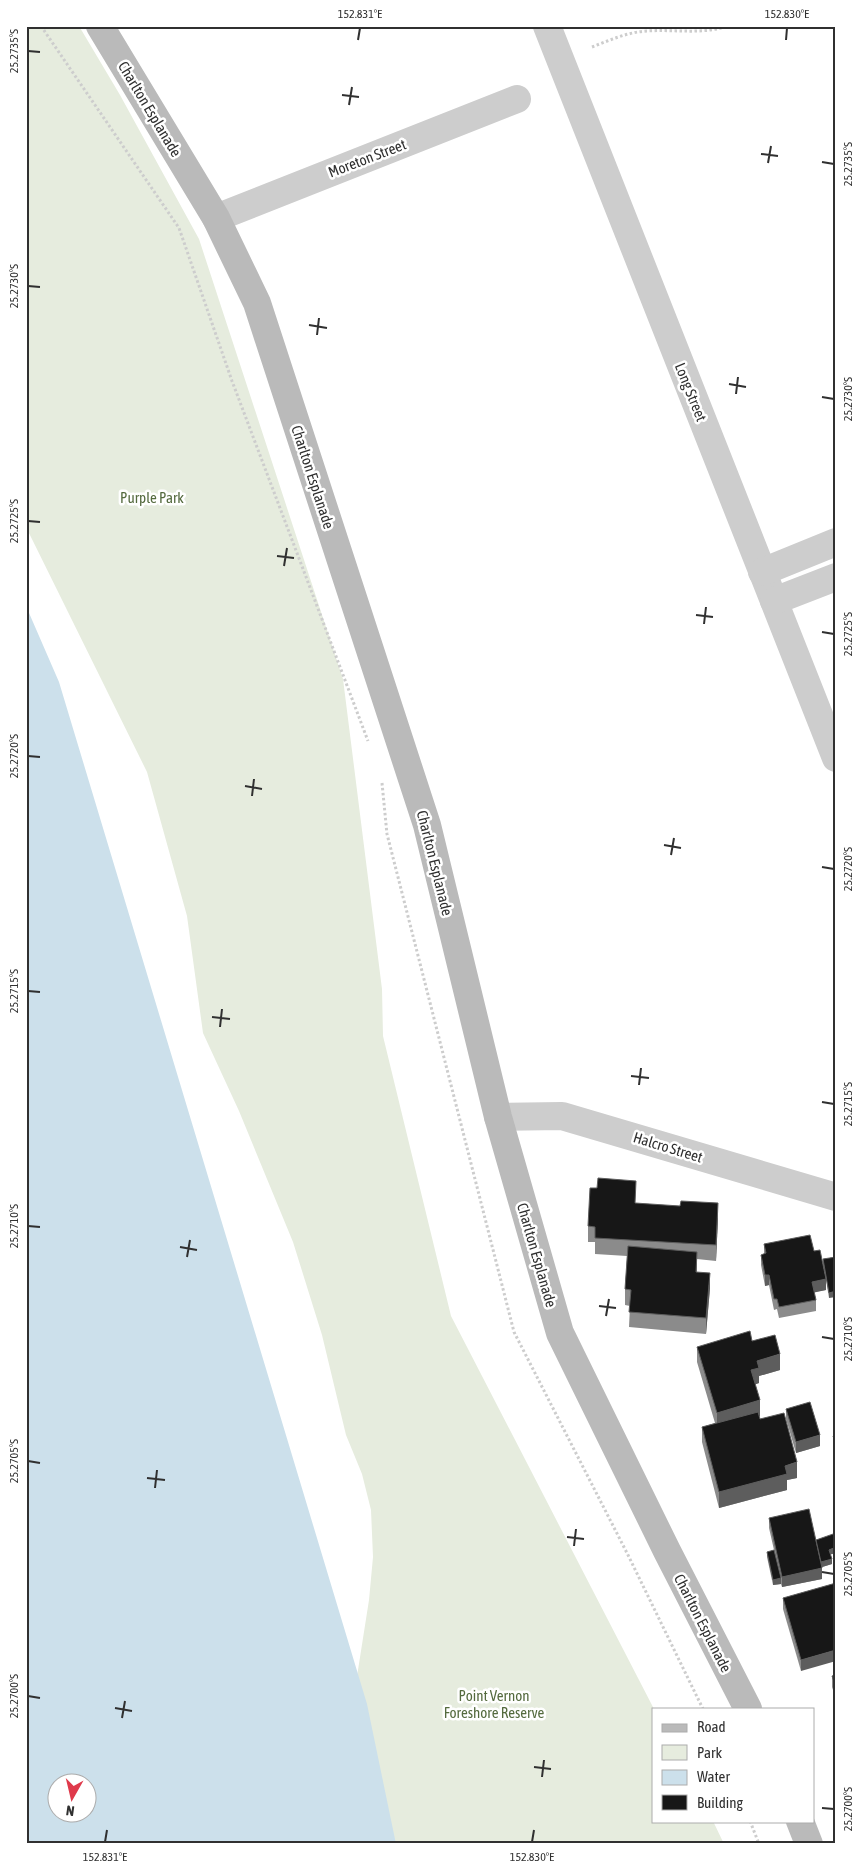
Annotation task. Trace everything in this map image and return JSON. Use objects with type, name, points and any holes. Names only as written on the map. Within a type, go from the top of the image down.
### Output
[{"type":"street","name":"Charlton Esplanade","points":[[100,26],[216,218],[257,303],[427,825],[498,1117],[560,1333],[666,1551],[747,1708]]},
{"type":"street","name":"Long Street","points":[[547,26],[836,758]]},
{"type":"street","name":"Moreton Street","points":[[216,218],[517,99]]},
{"type":"street","points":[[762,572],[836,542]]},
{"type":"street","points":[[774,602],[836,577]]},
{"type":"street","name":"Halcro Street","points":[[498,1117],[562,1116],[836,1197]]},
{"type":"street","points":[[800,1822],[809,1844]]},
{"type":"path","points":[[41,26],[179,228],[232,381],[371,749]]},
{"type":"path","points":[[592,47],[630,33],[648,31],[705,32],[728,26]]},
{"type":"path","points":[[382,782],[387,834],[514,1332],[627,1553],[703,1708]]},
{"type":"path","points":[[750,1822],[759,1844]]},
{"type":"green space","name":"Point Vernon Foreshore Reserve","points":[[26,26],[79,26],[120,95],[199,239],[343,679],[382,989],[383,1036],[451,1316],[653,1708],[652,1822],[713,1822],[724,1844],[346,1844],[344,1759],[369,1600],[373,1557],[371,1510],[362,1474],[346,1435],[322,1335],[293,1242],[239,1111],[203,1033],[187,916],[147,772],[26,527]]},
{"type":"water","points":[[26,606],[59,682],[367,1704],[396,1844],[26,1844]]},
{"type":"building","points":[[598,1178],[636,1181],[635,1203],[680,1206],[681,1201],[718,1203],[716,1245],[595,1238],[595,1227],[588,1226],[590,1188],[597,1188]]},
{"type":"building","points":[[810,1235],[814,1251],[820,1250],[826,1279],[812,1282],[816,1300],[779,1307],[777,1299],[774,1299],[769,1275],[765,1275],[761,1255],[766,1253],[764,1244]]},
{"type":"building","points":[[628,1246],[697,1252],[696,1272],[710,1273],[706,1318],[629,1312],[631,1290],[625,1289]]},
{"type":"building","points":[[836,1257],[836,1291],[829,1293],[823,1259]]},
{"type":"building","points":[[750,1331],[752,1341],[775,1335],[780,1354],[757,1361],[759,1368],[751,1370],[760,1400],[717,1413],[697,1347]]},
{"type":"building","points":[[810,1402],[820,1435],[796,1442],[786,1409]]},
{"type":"building","points":[[758,1412],[760,1419],[784,1413],[797,1462],[785,1466],[787,1474],[719,1492],[702,1427]]},
{"type":"building","points":[[809,1509],[822,1568],[782,1577],[769,1518]]},
{"type":"building","points":[[836,1533],[836,1547],[829,1550],[832,1559],[821,1562],[816,1540]]},
{"type":"building","points":[[774,1550],[781,1578],[773,1580],[767,1552]]},
{"type":"building","points":[[836,1583],[836,1650],[801,1660],[783,1598]]},
{"type":"building","points":[[836,1675],[836,1688],[832,1676]]},
{"type":"park label","name":"Purple Park","points":[[152,497]]}]
